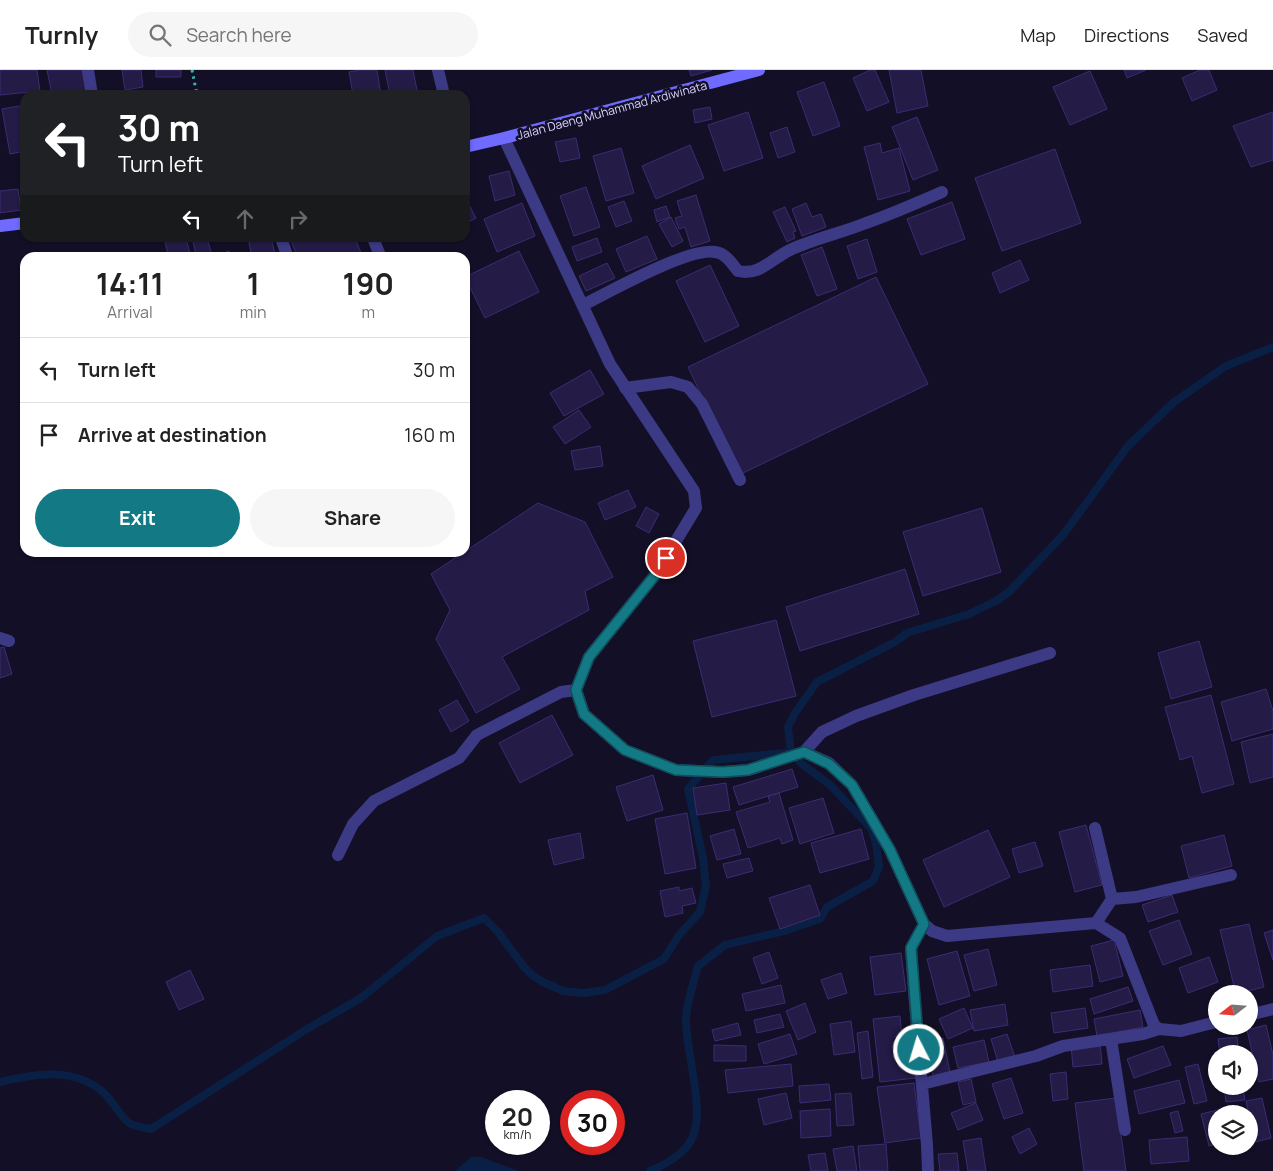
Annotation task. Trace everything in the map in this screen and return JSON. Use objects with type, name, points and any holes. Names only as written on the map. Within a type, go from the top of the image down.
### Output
[{"type":"main road","name":"Jalan Daeng Muhammad Ardiwinata","points":[[470,146],[759,70]]},
{"type":"main road","points":[[0,226],[20,224]]},
{"type":"street","points":[[88,70],[91,90]]},
{"type":"street","points":[[438,70],[443,90]]},
{"type":"street","points":[[504,138],[610,364],[694,491],[696,508],[656,574],[589,657],[576,690],[584,714],[625,750],[676,770],[723,772],[748,770],[804,752],[822,732],[856,716],[933,689],[1050,653]]},
{"type":"street","points":[[583,305],[658,268],[697,253],[716,252],[728,258],[738,271],[748,274],[760,269],[789,251],[865,224],[942,192]]},
{"type":"street","points":[[625,388],[671,382],[688,387],[702,404],[740,480]]},
{"type":"street","points":[[338,855],[353,824],[374,801],[459,758],[477,735],[561,692],[576,690]]},
{"type":"street","points":[[804,752],[829,764],[852,785],[890,850],[924,924],[932,931],[947,936],[1096,923],[1120,938],[1154,1024],[1159,1029]]},
{"type":"street","points":[[1095,828],[1112,899],[1096,923]]},
{"type":"street","points":[[1112,899],[1136,897],[1231,876]]},
{"type":"street","points":[[924,924],[911,948],[928,1171]]},
{"type":"street","points":[[1258,1013],[1273,1009]]},
{"type":"street","points":[[922,1084],[1036,1056],[1063,1046],[1143,1034],[1159,1029],[1181,1030],[1208,1024]]},
{"type":"street","points":[[1111,1039],[1125,1130]]},
{"type":"path","points":[[192,70],[196,90]]},
{"type":"water","points":[[471,1157],[481,1157],[519,1171],[455,1171]]},
{"type":"building","points":[[0,70],[37,70],[40,90],[20,90],[20,93],[0,95]]},
{"type":"building","points":[[47,70],[82,70],[86,90],[51,90]]},
{"type":"building","points":[[122,70],[141,70],[143,87],[125,90]]},
{"type":"building","points":[[156,70],[181,70],[181,77],[156,77]]},
{"type":"building","points":[[377,70],[380,90],[352,90],[349,72]]},
{"type":"building","points":[[385,70],[413,70],[417,90],[389,90]]},
{"type":"building","points":[[689,70],[712,70],[691,76]]},
{"type":"building","points":[[870,70],[875,70],[889,102],[867,111],[853,78]]},
{"type":"building","points":[[889,70],[921,70],[928,106],[897,113]]},
{"type":"building","points":[[1124,70],[1146,70],[1127,78]]},
{"type":"building","points":[[1200,70],[1209,70],[1217,90],[1192,101],[1182,78]]},
{"type":"building","points":[[1090,71],[1107,109],[1070,125],[1053,87]]},
{"type":"building","points":[[824,82],[840,126],[813,136],[797,92]]},
{"type":"building","points":[[20,106],[20,152],[10,154],[2,109]]},
{"type":"building","points":[[710,107],[712,119],[695,123],[693,110]]},
{"type":"building","points":[[748,112],[763,158],[724,171],[708,125]]},
{"type":"building","points":[[1273,112],[1273,160],[1251,167],[1233,126]]},
{"type":"building","points":[[917,117],[938,170],[913,180],[892,127]]},
{"type":"building","points":[[787,127],[795,152],[778,158],[770,133]]},
{"type":"building","points":[[576,138],[580,158],[560,162],[555,142]]},
{"type":"building","points":[[880,143],[882,153],[899,148],[910,191],[878,200],[864,147]]},
{"type":"building","points":[[690,145],[704,178],[656,199],[642,166]]},
{"type":"building","points":[[621,148],[634,193],[606,201],[593,156]]},
{"type":"building","points":[[1055,149],[1081,223],[1002,251],[975,178]]},
{"type":"building","points":[[509,171],[515,195],[495,201],[489,176]]},
{"type":"building","points":[[586,187],[600,227],[574,236],[560,196]]},
{"type":"building","points":[[18,189],[20,210],[0,213],[0,191]]},
{"type":"building","points":[[696,195],[710,241],[691,247],[685,227],[679,229],[675,218],[682,216],[677,201]]},
{"type":"building","points":[[624,201],[632,221],[616,227],[608,207]]},
{"type":"building","points":[[952,202],[965,239],[921,255],[907,219]]},
{"type":"building","points":[[522,203],[535,236],[497,252],[484,219]]},
{"type":"building","points":[[806,203],[812,217],[821,214],[826,227],[802,236],[792,209]]},
{"type":"building","points":[[666,206],[670,217],[657,222],[654,210]]},
{"type":"building","points":[[470,207],[476,218],[470,221]]},
{"type":"building","points":[[785,207],[796,231],[793,232],[795,238],[787,242],[773,212]]},
{"type":"building","points":[[671,217],[683,241],[672,247],[659,224]]},
{"type":"building","points":[[647,236],[657,259],[626,272],[616,249]]},
{"type":"building","points":[[597,238],[602,252],[577,261],[572,247]]},
{"type":"building","points":[[867,239],[877,272],[858,279],[847,246]]},
{"type":"building","points":[[165,242],[187,242],[190,252],[168,252]]},
{"type":"building","points":[[193,242],[208,242],[211,252],[196,252]]},
{"type":"building","points":[[249,242],[272,242],[274,252],[251,252]]},
{"type":"building","points":[[292,242],[357,242],[361,252],[296,252]]},
{"type":"building","points":[[822,247],[837,289],[817,296],[801,255]]},
{"type":"building","points":[[519,251],[539,292],[485,318],[470,287],[470,275]]},
{"type":"building","points":[[1020,260],[1029,280],[1000,293],[992,273]]},
{"type":"building","points":[[607,263],[615,278],[586,291],[579,276]]},
{"type":"building","points":[[710,265],[739,326],[705,342],[676,281]]},
{"type":"building","points":[[876,277],[928,384],[739,475],[688,367]]},
{"type":"building","points":[[590,370],[604,394],[564,416],[550,393]]},
{"type":"building","points":[[579,410],[591,427],[565,444],[553,427]]},
{"type":"building","points":[[600,446],[603,466],[575,470],[571,451]]},
{"type":"building","points":[[628,490],[636,507],[605,520],[598,503]]},
{"type":"building","points":[[538,503],[585,522],[613,577],[585,591],[589,610],[502,657],[520,689],[476,713],[436,639],[450,610],[431,574],[457,557],[470,557],[470,548]]},
{"type":"building","points":[[646,507],[659,514],[649,533],[636,526]]},
{"type":"building","points":[[982,508],[1001,572],[923,596],[903,532]]},
{"type":"building","points":[[905,569],[919,614],[800,651],[786,607]]},
{"type":"building","points":[[776,620],[796,696],[712,717],[693,641]]},
{"type":"building","points":[[1199,641],[1212,687],[1171,699],[1158,653]]},
{"type":"building","points":[[4,647],[12,674],[0,678],[0,648]]},
{"type":"building","points":[[1266,689],[1273,711],[1273,729],[1232,741],[1221,702]]},
{"type":"building","points":[[1211,695],[1234,784],[1202,793],[1192,756],[1180,760],[1165,707]]},
{"type":"building","points":[[457,700],[469,721],[451,732],[439,710]]},
{"type":"building","points":[[552,715],[573,755],[520,783],[499,743]]},
{"type":"building","points":[[1273,734],[1273,777],[1250,783],[1241,742]]},
{"type":"building","points":[[792,769],[798,787],[739,805],[733,787]]},
{"type":"building","points":[[653,775],[663,810],[627,821],[616,787]]},
{"type":"building","points":[[726,783],[730,810],[697,815],[693,788]]},
{"type":"building","points":[[779,793],[793,840],[782,844],[780,838],[748,848],[736,812],[770,802],[768,796]]},
{"type":"building","points":[[823,798],[834,833],[800,844],[789,808]]},
{"type":"building","points":[[687,813],[696,868],[665,874],[655,819]]},
{"type":"building","points":[[1086,825],[1102,885],[1075,892],[1059,832]]},
{"type":"building","points":[[734,829],[741,854],[717,860],[710,836]]},
{"type":"building","points":[[861,829],[869,859],[820,873],[811,843]]},
{"type":"building","points":[[988,830],[1010,877],[944,907],[923,860]]},
{"type":"building","points":[[580,833],[584,858],[554,865],[548,840]]},
{"type":"building","points":[[1224,835],[1232,866],[1189,878],[1181,846]]},
{"type":"building","points":[[1035,842],[1043,866],[1019,873],[1012,849]]},
{"type":"building","points":[[749,858],[753,871],[727,878],[723,864]]},
{"type":"building","points":[[810,885],[820,915],[780,929],[769,898]]},
{"type":"building","points":[[679,887],[679,891],[692,888],[696,903],[682,906],[683,913],[665,917],[660,891]]},
{"type":"building","points":[[1172,895],[1178,912],[1148,922],[1142,905]]},
{"type":"building","points":[[1179,920],[1192,954],[1163,965],[1149,931]]},
{"type":"building","points":[[1249,924],[1264,987],[1258,988],[1258,985],[1234,985],[1220,930]]},
{"type":"building","points":[[1273,930],[1273,960],[1264,933]]},
{"type":"building","points":[[1114,940],[1123,976],[1100,982],[1091,946]]},
{"type":"building","points":[[988,949],[997,985],[974,991],[964,955]]},
{"type":"building","points":[[957,951],[970,996],[939,1005],[927,959]]},
{"type":"building","points":[[769,952],[778,978],[762,984],[753,958]]},
{"type":"building","points":[[901,953],[906,991],[875,995],[870,957]]},
{"type":"building","points":[[1209,957],[1218,982],[1188,993],[1179,968]]},
{"type":"building","points":[[1090,965],[1093,986],[1053,992],[1050,970]]},
{"type":"building","points":[[190,970],[204,999],[179,1010],[166,982]]},
{"type":"building","points":[[841,973],[847,993],[828,999],[821,980]]},
{"type":"building","points":[[781,985],[785,1003],[746,1011],[742,994]]},
{"type":"building","points":[[1128,987],[1133,1001],[1094,1014],[1090,999]]},
{"type":"building","points":[[805,1003],[816,1032],[798,1040],[786,1011]]},
{"type":"building","points":[[1005,1004],[1008,1025],[974,1031],[970,1010]]},
{"type":"building","points":[[964,1008],[973,1028],[948,1039],[939,1019]]},
{"type":"building","points":[[1085,1008],[1088,1028],[1054,1033],[1051,1013]]},
{"type":"building","points":[[1140,1010],[1143,1027],[1097,1036],[1094,1019]]},
{"type":"building","points":[[780,1014],[784,1027],[757,1033],[754,1020]]},
{"type":"building","points":[[900,1016],[904,1058],[913,1057],[916,1078],[880,1082],[873,1019]]},
{"type":"building","points":[[851,1021],[855,1052],[834,1055],[830,1024]]},
{"type":"building","points":[[738,1023],[741,1035],[715,1041],[712,1030]]},
{"type":"building","points":[[1266,1025],[1273,1055],[1273,1079],[1259,1082],[1258,1045],[1250,1045],[1248,1035],[1258,1035],[1258,1027]]},
{"type":"building","points":[[868,1031],[873,1077],[862,1079],[857,1033]]},
{"type":"building","points":[[790,1034],[797,1054],[764,1064],[758,1044]]},
{"type":"building","points":[[1007,1034],[1015,1057],[998,1062],[991,1039]]},
{"type":"building","points":[[1237,1037],[1238,1045],[1219,1045],[1218,1039]]},
{"type":"building","points":[[943,1038],[950,1072],[933,1076],[926,1042]]},
{"type":"building","points":[[984,1040],[989,1062],[958,1068],[953,1047]]},
{"type":"building","points":[[1100,1043],[1102,1064],[1073,1067],[1071,1046]]},
{"type":"building","points":[[714,1045],[746,1046],[746,1061],[714,1061]]},
{"type":"building","points":[[1163,1046],[1171,1065],[1134,1078],[1127,1059]]},
{"type":"building","points":[[791,1064],[793,1086],[728,1093],[725,1070]]},
{"type":"building","points":[[1198,1064],[1207,1101],[1194,1104],[1185,1067]]},
{"type":"building","points":[[1066,1072],[1068,1099],[1053,1101],[1050,1074]]},
{"type":"building","points":[[1011,1078],[1023,1113],[1004,1119],[992,1084]]},
{"type":"building","points":[[971,1079],[976,1102],[963,1105],[958,1082]]},
{"type":"building","points":[[1179,1080],[1185,1103],[1139,1114],[1134,1091]]},
{"type":"building","points":[[914,1083],[921,1138],[885,1143],[877,1087]]},
{"type":"building","points":[[829,1084],[831,1100],[800,1103],[799,1086]]},
{"type":"building","points":[[786,1093],[792,1118],[764,1125],[758,1099]]},
{"type":"building","points":[[851,1093],[854,1125],[837,1126],[835,1094]]},
{"type":"building","points":[[1225,1095],[1244,1095],[1245,1100],[1226,1102]]},
{"type":"building","points":[[1116,1098],[1126,1171],[1084,1171],[1075,1103]]},
{"type":"building","points":[[1262,1098],[1271,1138],[1258,1141],[1258,1105],[1247,1105],[1246,1101]]},
{"type":"building","points":[[976,1103],[983,1120],[958,1130],[951,1113]]},
{"type":"building","points":[[830,1109],[831,1136],[801,1138],[800,1111]]},
{"type":"building","points":[[1178,1111],[1183,1131],[1175,1133],[1170,1113]]},
{"type":"building","points":[[1208,1112],[1208,1142],[1201,1114]]},
{"type":"building","points":[[1029,1128],[1037,1144],[1020,1154],[1012,1137]]},
{"type":"building","points":[[1187,1137],[1189,1161],[1151,1164],[1149,1140]]},
{"type":"building","points":[[981,1138],[986,1171],[968,1171],[963,1141]]},
{"type":"building","points":[[886,1144],[888,1171],[860,1171],[858,1146]]},
{"type":"building","points":[[853,1146],[857,1171],[837,1171],[833,1149]]},
{"type":"building","points":[[825,1153],[828,1171],[811,1171],[808,1155]]},
{"type":"building","points":[[957,1153],[959,1171],[940,1171],[938,1154]]},
{"type":"waterway","points":[[650,1171],[667,1163],[687,1147],[695,1130],[697,1116],[696,1100],[686,1018],[689,998],[698,966],[725,945],[784,931],[820,919],[827,907],[873,881],[879,867],[876,843],[871,828],[829,784],[802,764],[791,752],[788,727],[795,713],[817,682],[895,642],[907,633],[969,614],[998,600],[1010,591],[1063,535],[1128,446],[1174,402],[1226,366],[1273,347]]},
{"type":"waterway","points":[[0,1082],[54,1074],[80,1079],[92,1084],[104,1093],[129,1123],[151,1129],[307,1029],[361,998],[437,936],[484,918],[498,932],[524,967],[541,981],[563,991],[584,993],[605,990],[664,959],[679,935],[700,912],[706,886],[703,858],[688,789],[713,760],[786,753]]},
{"type":"route","points":[[666,558],[656,574],[589,657],[576,690],[584,714],[625,750],[676,770],[723,772],[748,770],[804,752],[829,764],[852,785],[890,850],[924,924],[911,948],[919,1050]]}]
